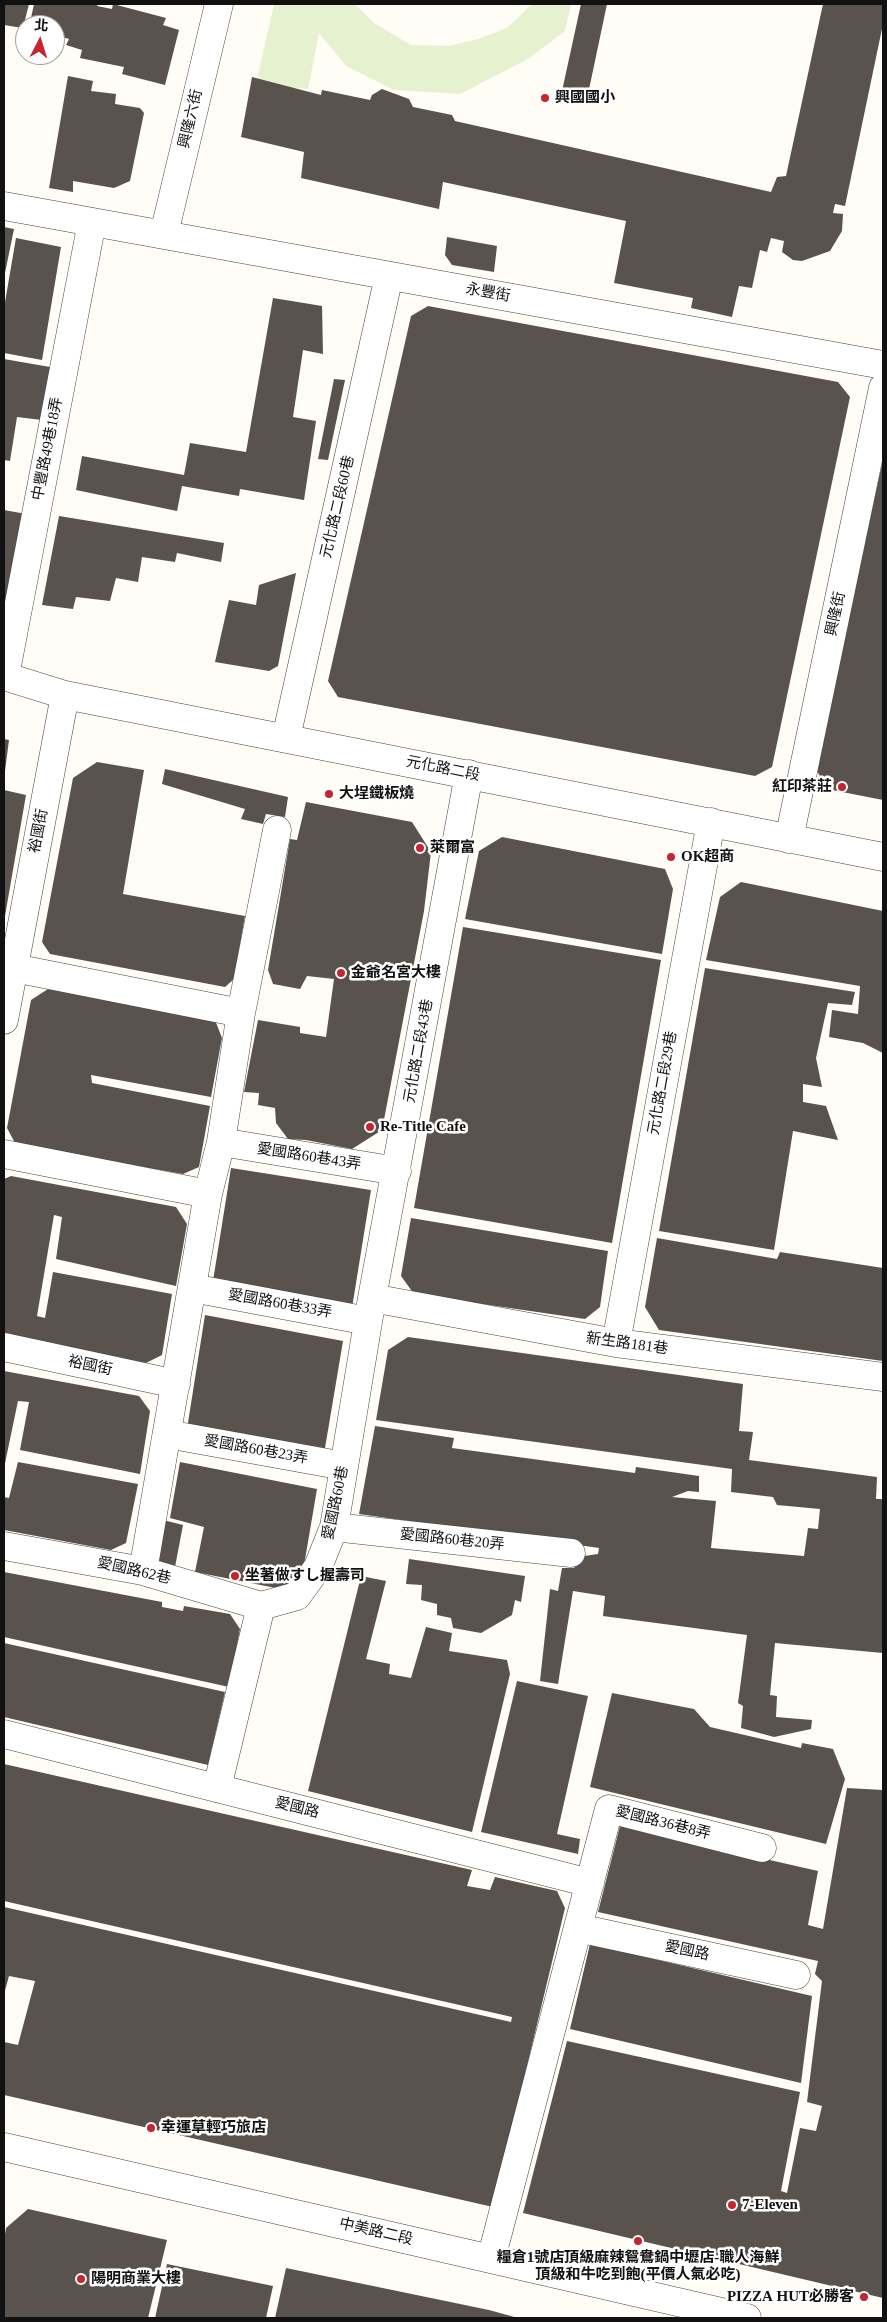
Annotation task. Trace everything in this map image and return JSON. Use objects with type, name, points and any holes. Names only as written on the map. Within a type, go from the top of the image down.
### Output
[{"type":"street","name":"興隆六街","points":[[164,234],[219,4]]},
{"type":"street","name":"永豐街","points":[[4,206],[883,365]]},
{"type":"street","name":"中豐路49巷18弄","points":[[4,676],[92,222]]},
{"type":"street","name":"元化路二段60巷","points":[[286,738],[389,276]]},
{"type":"street","name":"興隆街","points":[[789,839],[883,388]]},
{"type":"street","name":"元化路二段","points":[[4,676],[65,695],[883,857]]},
{"type":"street","name":"裕國街","points":[[4,1020],[9,967],[65,695]]},
{"type":"street","name":"元化路二段43巷","points":[[370,1309],[469,774]]},
{"type":"street","name":"元化路二段29巷","points":[[616,1344],[711,822]]},
{"type":"street","points":[[143,1572],[208,1194],[221,1142],[241,1013],[277,830]]},
{"type":"street","points":[[9,967],[241,1013]]},
{"type":"street","name":"愛國路60巷43弄","points":[[221,1142],[397,1171]]},
{"type":"street","points":[[4,1154],[208,1194]]},
{"type":"street","name":"愛國路60巷33弄","points":[[192,1288],[370,1309]]},
{"type":"street","name":"新生路181巷","points":[[370,1309],[616,1344],[883,1377]]},
{"type":"street","name":"愛國路60巷","points":[[261,1606],[297,1596],[318,1567],[334,1527],[370,1309]]},
{"type":"street","name":"裕國街","points":[[4,1347],[176,1384]]},
{"type":"street","name":"愛國路60巷23弄","points":[[167,1434],[344,1466]]},
{"type":"street","name":"愛國路60巷20弄","points":[[334,1527],[571,1553]]},
{"type":"street","name":"愛國路62巷","points":[[4,1546],[143,1572],[261,1606]]},
{"type":"street","points":[[218,1788],[261,1606]]},
{"type":"street","name":"愛國路","points":[[4,1734],[590,1883]]},
{"type":"street","name":"愛國路36巷8弄","points":[[590,1883],[609,1809],[762,1848]]},
{"type":"street","points":[[491,2259],[590,1883]]},
{"type":"street","name":"愛國路","points":[[578,1928],[796,1975]]},
{"type":"street","name":"中美路二段","points":[[4,2147],[748,2318]]},
{"type":"green space","points":[[274,4],[355,4],[374,23],[411,45],[449,46],[478,39],[507,28],[532,4],[571,4],[565,31],[528,59],[460,94],[394,90],[346,66],[319,33],[308,89],[256,84]]},
{"type":"building","points":[[4,4],[29,4],[26,15],[15,15],[15,27],[4,25]]},
{"type":"building","points":[[34,4],[98,4],[97,6],[112,9],[113,4],[166,18],[163,25],[179,30],[165,85],[122,74],[124,67],[80,58],[82,50],[66,45],[69,39],[65,38],[65,15],[32,15]]},
{"type":"building","points":[[581,4],[607,4],[587,99],[562,91]]},
{"type":"building","points":[[823,4],[883,4],[883,24],[845,206],[835,204],[833,213],[843,214],[842,231],[830,251],[802,261],[793,260],[782,252],[784,241],[771,238],[767,252],[760,250],[752,288],[739,286],[732,317],[691,308],[693,298],[614,283],[626,221],[443,182],[439,209],[301,178],[304,152],[241,137],[252,77],[321,95],[322,90],[370,100],[372,95],[382,89],[409,99],[413,107],[452,115],[455,121],[771,192],[777,177],[786,176]]},
{"type":"building","points":[[68,76],[93,81],[91,91],[116,94],[115,104],[140,108],[144,113],[130,181],[114,188],[73,181],[73,192],[49,188]]},
{"type":"building","points":[[4,227],[14,229],[5,273],[4,273]]},
{"type":"building","points":[[447,237],[497,246],[494,272],[452,265],[445,255]]},
{"type":"building","points":[[16,238],[61,247],[42,360],[4,353],[4,308]]},
{"type":"building","points":[[273,298],[322,306],[323,354],[303,350],[293,417],[316,421],[304,500],[240,489],[239,496],[182,486],[177,511],[76,490],[82,456],[184,475],[190,443],[246,452]]},
{"type":"building","points":[[428,306],[838,382],[850,397],[772,767],[755,776],[338,697],[328,681],[411,316]]},
{"type":"building","points":[[4,359],[50,367],[42,420],[17,417],[10,461],[4,460]]},
{"type":"building","points":[[334,379],[345,380],[328,460],[318,459]]},
{"type":"building","points":[[883,459],[883,800],[827,789],[816,769]]},
{"type":"building","points":[[4,510],[26,514],[4,620]]},
{"type":"building","points":[[59,516],[224,543],[221,562],[177,553],[175,562],[142,557],[138,582],[116,578],[110,601],[76,597],[73,609],[42,605]]},
{"type":"building","points":[[296,573],[278,666],[269,671],[215,662],[229,600],[256,605],[259,585]]},
{"type":"building","points":[[4,739],[9,740],[5,771],[4,771]]},
{"type":"building","points":[[97,762],[144,770],[123,894],[245,916],[234,979],[225,987],[50,954],[42,942],[73,778]]},
{"type":"building","points":[[165,769],[288,797],[285,817],[266,814],[263,824],[241,819],[245,809],[162,784]]},
{"type":"building","points":[[4,790],[26,795],[5,916],[4,916]]},
{"type":"building","name":"金爺名宮大樓","points":[[306,802],[412,822],[431,852],[424,911],[382,1130],[352,1149],[306,1140],[288,1139],[276,1123],[275,1108],[258,1105],[259,1093],[244,1092],[258,1020],[300,1027],[300,1033],[326,1037],[334,979],[307,976],[300,989],[273,984],[268,970],[290,839],[297,840]]},
{"type":"building","points":[[502,837],[665,869],[673,889],[662,954],[465,919],[479,851]]},
{"type":"building","points":[[741,882],[883,911],[883,1053],[863,1043],[829,1037],[832,1010],[858,1014],[860,986],[706,960],[720,897]]},
{"type":"building","points":[[463,927],[661,960],[612,1243],[414,1208]]},
{"type":"building","points":[[705,968],[855,992],[852,1005],[828,1003],[816,1058],[822,1087],[803,1084],[803,1102],[826,1106],[838,1140],[793,1131],[774,1250],[659,1231]]},
{"type":"building","points":[[48,989],[215,1020],[222,1038],[211,1097],[91,1075],[92,1083],[210,1106],[199,1167],[183,1174],[16,1145],[7,1128],[31,1000]]},
{"type":"building","points":[[231,1168],[371,1190],[352,1308],[213,1281]]},
{"type":"building","points":[[11,1176],[176,1207],[187,1224],[176,1286],[56,1259],[62,1217],[54,1215],[37,1316],[45,1318],[53,1272],[172,1294],[162,1355],[146,1363],[4,1335],[4,1179]]},
{"type":"building","points":[[411,1218],[608,1251],[600,1307],[585,1319],[414,1294],[401,1276]]},
{"type":"building","points":[[657,1238],[777,1259],[780,1252],[883,1268],[883,1361],[659,1330],[645,1307]]},
{"type":"building","points":[[205,1315],[343,1341],[324,1454],[187,1429]]},
{"type":"building","points":[[408,1337],[743,1384],[739,1431],[753,1432],[749,1460],[877,1477],[876,1499],[883,1499],[883,1653],[775,1643],[770,1695],[777,1696],[776,1717],[812,1720],[811,1729],[774,1737],[741,1728],[743,1706],[738,1703],[747,1635],[603,1616],[605,1596],[573,1591],[558,1684],[540,1681],[550,1589],[558,1591],[562,1568],[574,1568],[584,1556],[598,1554],[599,1548],[359,1514],[375,1426],[454,1438],[452,1448],[635,1473],[636,1467],[699,1476],[699,1492],[688,1491],[672,1497],[716,1501],[711,1548],[804,1556],[808,1528],[818,1529],[820,1509],[777,1505],[773,1497],[731,1492],[732,1469],[376,1420],[388,1350]]},
{"type":"building","points":[[4,1371],[139,1396],[150,1411],[140,1474],[20,1450],[29,1402],[18,1401],[4,1468]]},
{"type":"building","points":[[18,1462],[138,1484],[126,1543],[111,1550],[4,1530],[4,1497],[9,1498]]},
{"type":"building","points":[[180,1462],[317,1489],[302,1577],[291,1591],[195,1572],[204,1527],[170,1518]]},
{"type":"building","points":[[159,1519],[183,1525],[175,1567],[160,1563],[154,1550]]},
{"type":"building","points":[[409,1559],[525,1576],[521,1602],[515,1600],[512,1615],[481,1633],[453,1628],[451,1618],[437,1615],[437,1604],[421,1600],[422,1585],[406,1584]]},
{"type":"building","points":[[4,1572],[162,1602],[162,1607],[183,1611],[184,1606],[230,1614],[240,1629],[229,1687],[4,1637]]},
{"type":"building","points":[[361,1576],[386,1581],[366,1659],[390,1664],[389,1674],[411,1678],[426,1627],[452,1633],[449,1651],[507,1660],[510,1674],[472,1832],[308,1791]]},
{"type":"building","points":[[4,1643],[225,1692],[208,1765],[4,1717]]},
{"type":"building","points":[[517,1681],[588,1696],[557,1834],[580,1839],[578,1854],[481,1832]]},
{"type":"building","points":[[612,1693],[694,1709],[710,1727],[801,1748],[802,1743],[833,1749],[845,1779],[826,1844],[590,1787]]},
{"type":"building","points":[[4,1764],[472,1870],[467,1886],[490,1890],[495,1877],[557,1891],[565,1908],[493,2207],[4,2095],[4,2042],[18,2045],[35,1981],[9,1976],[4,1994],[4,1907],[511,2022],[512,2017],[4,1901]]},
{"type":"building","points":[[847,1788],[883,1790],[883,2298],[523,2213],[567,2041],[800,2092],[781,2191],[787,2193],[800,2128],[816,2131],[822,2106],[807,2102],[822,1981],[815,1974],[818,1961],[598,1912],[620,1826],[818,1871],[808,1925],[823,1929]]},
{"type":"building","points":[[590,1944],[812,1996],[801,2083],[570,2029]]},
{"type":"building","name":"陽明商業大樓","points":[[28,2209],[167,2240],[148,2318],[4,2318],[4,2240],[6,2228]]},
{"type":"building","points":[[167,2264],[273,2286],[266,2318],[155,2318]]},
{"type":"building","points":[[286,2268],[489,2310],[518,2318],[275,2318]]},
{"type":"place","name":"興國國小","points":[[545,98]]},
{"type":"place","name":"紅印茶莊","points":[[842,787]]},
{"type":"place","name":"大埕鐵板燒","points":[[329,794]]},
{"type":"place","name":"萊爾富","points":[[420,848]]},
{"type":"place","name":"OK超商","points":[[671,857]]},
{"type":"place","name":"金爺名宮大樓","points":[[341,973]]},
{"type":"place","name":"Re-Title Cafe","points":[[370,1127]]},
{"type":"place","name":"坐著做すし握壽司","points":[[235,1576]]},
{"type":"place","name":"幸運草輕巧旅店","points":[[151,2128]]},
{"type":"place","name":"7-Eleven","points":[[732,2205]]},
{"type":"place","name":"糧倉1號店頂級麻辣鴛鴦鍋中壢店-職人海鮮 頂級和牛吃到飽(平價人氣必吃)","points":[[638,2241]]},
{"type":"place","name":"陽明商業大樓","points":[[81,2279]]},
{"type":"place","name":"PIZZA HUT必勝客","points":[[864,2297]]}]
